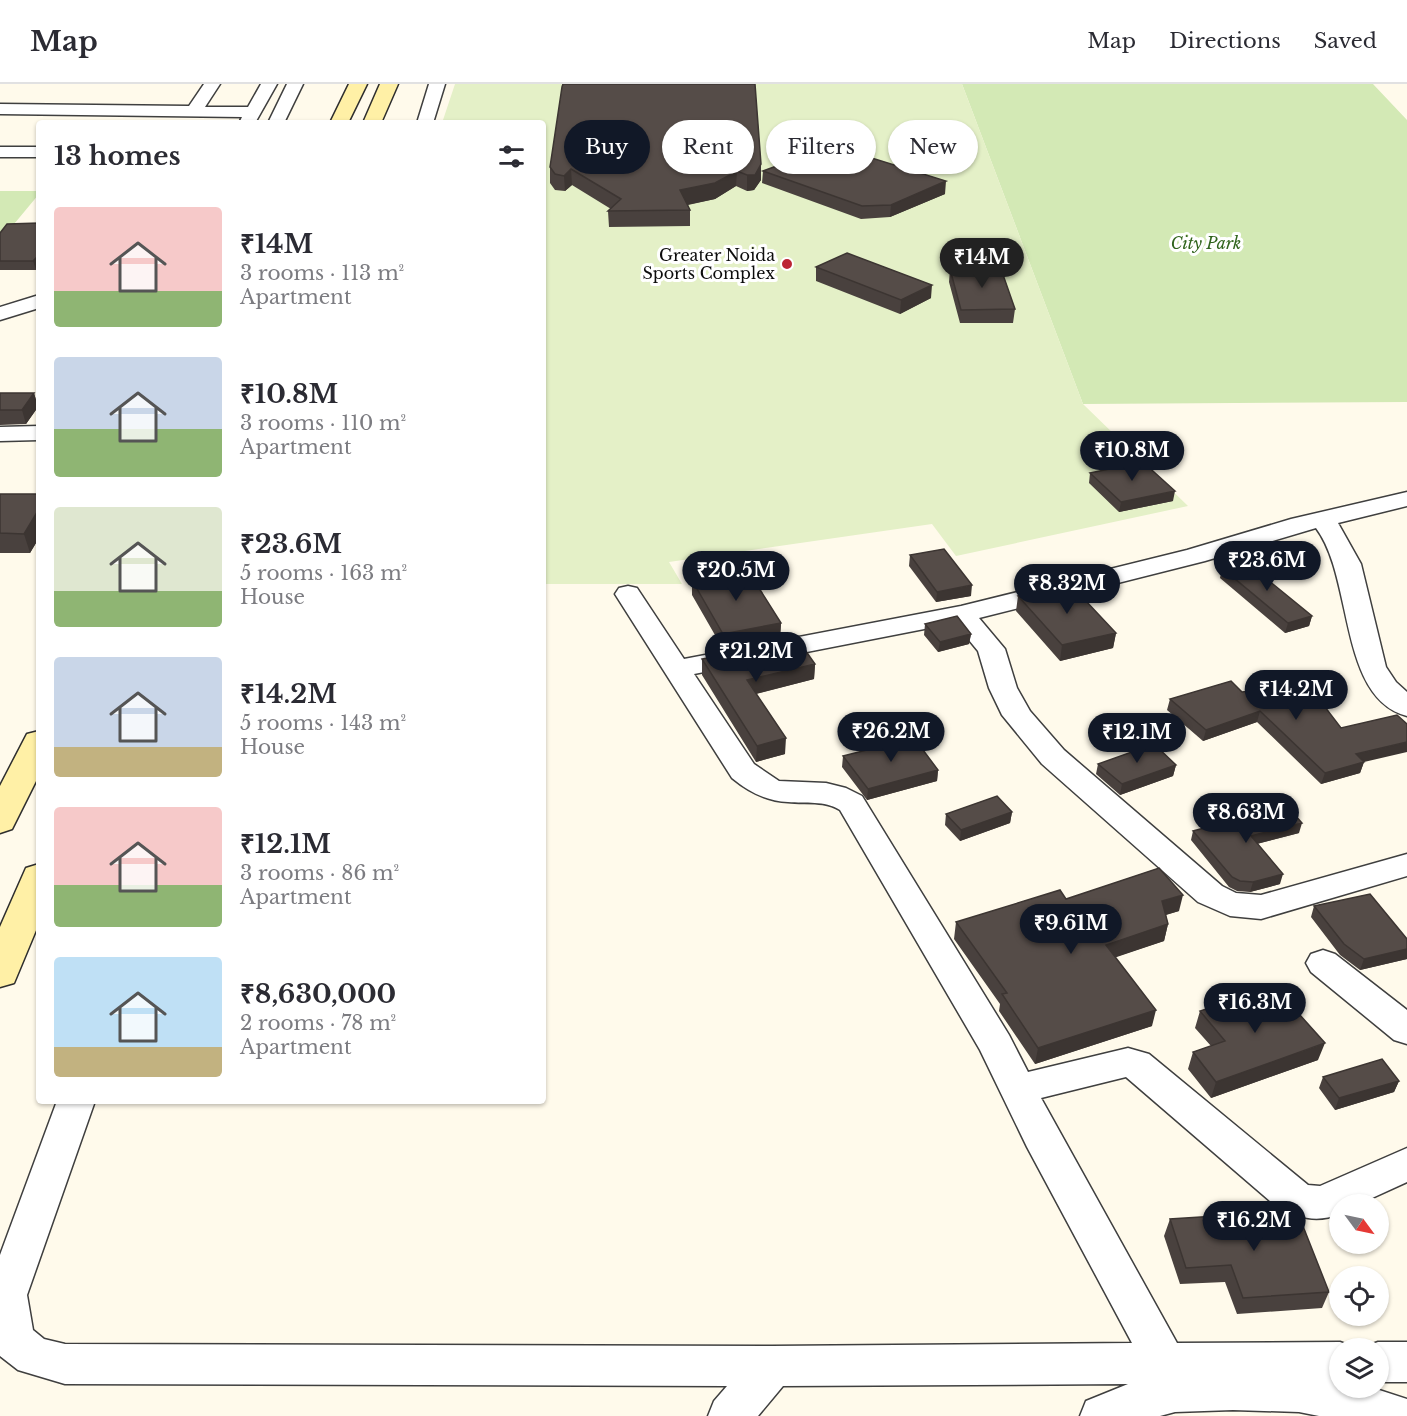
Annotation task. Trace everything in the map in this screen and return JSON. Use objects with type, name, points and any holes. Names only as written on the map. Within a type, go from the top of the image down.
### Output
[{"type":"street","points":[[194,111],[212,84]]},
{"type":"street","points":[[0,109],[194,111],[251,118],[269,84]]},
{"type":"street","points":[[277,120],[295,84]]},
{"type":"street","points":[[340,120],[358,84]]},
{"type":"street","points":[[373,120],[389,84]]},
{"type":"street","points":[[426,120],[437,84]]},
{"type":"street","points":[[0,109],[14,92]]},
{"type":"street","points":[[0,152],[36,152]]},
{"type":"street","points":[[0,294],[36,284]]},
{"type":"street","points":[[0,314],[36,302]]},
{"type":"street","points":[[0,434],[36,433]]},
{"type":"street","points":[[675,669],[962,614],[1196,556],[1290,527],[1407,499]]},
{"type":"street","points":[[1323,520],[1333,533],[1348,564],[1372,667],[1385,688],[1407,707]]},
{"type":"street","points":[[628,594],[743,771],[757,783],[779,791],[834,794],[845,797],[851,803],[990,1035],[1041,1136],[1165,1363]]},
{"type":"street","points":[[962,614],[991,649],[1003,688],[1017,715],[1053,757],[1210,894],[1230,904],[1261,907],[1407,865]]},
{"type":"street","points":[[0,821],[36,747]]},
{"type":"street","points":[[0,973],[36,885]]},
{"type":"street","points":[[1323,963],[1407,1029]]},
{"type":"street","points":[[1019,1089],[1128,1062],[1136,1064],[1291,1195],[1303,1202],[1323,1203],[1407,1164]]},
{"type":"street","points":[[75,1104],[6,1295],[13,1340],[33,1356],[65,1364],[772,1366],[1329,1362]]},
{"type":"street","points":[[1389,1362],[1407,1362]]},
{"type":"street","points":[[730,1416],[772,1366]]},
{"type":"street","points":[[1102,1416],[1126,1405],[1175,1391],[1320,1385],[1349,1401],[1397,1416]]},
{"type":"green space","name":"Greater Noida Sports Complex","points":[[455,84],[962,84],[976,120],[888,120],[888,174],[978,174],[978,126],[1083,404],[1188,506],[956,556],[932,524],[669,562],[682,584],[546,584],[546,120],[443,120]]},
{"type":"green space","name":"City Park","points":[[962,84],[1373,84],[1407,120],[1407,402],[1083,404],[978,126],[978,120],[976,120]]},
{"type":"green space","points":[[0,191],[36,191],[36,198],[0,241]]},
{"type":"building","points":[[563,84],[755,84],[761,164],[755,175],[744,174],[754,174],[754,120],[662,120],[662,174],[732,174],[715,183],[680,190],[690,210],[608,211],[621,199],[579,174],[650,174],[650,120],[564,120],[564,174],[566,174],[564,176],[555,174],[550,167]]},
{"type":"building","points":[[876,159],[888,163],[888,174],[923,174],[946,181],[891,205],[862,206],[771,174],[876,174]]},
{"type":"building","points":[[36,223],[36,258],[33,261],[0,261],[0,233],[7,224]]},
{"type":"building","points":[[847,253],[932,285],[901,300],[816,267]]},
{"type":"building","points":[[950,269],[1001,269],[1015,309],[961,310]]},
{"type":"building","points":[[0,393],[34,393],[22,410],[0,410]]},
{"type":"building","points":[[1143,462],[1175,491],[1121,502],[1090,473]]},
{"type":"building","points":[[0,494],[36,494],[36,514],[24,534],[0,533]]},
{"type":"building","points":[[944,549],[972,585],[937,592],[910,555]]},
{"type":"building","points":[[1246,562],[1312,616],[1288,623],[1222,568]]},
{"type":"building","points":[[747,569],[781,623],[723,634],[692,580]]},
{"type":"building","points":[[1070,584],[1116,633],[1062,645],[1018,596]]},
{"type":"building","points":[[957,616],[971,634],[940,642],[925,624]]},
{"type":"building","points":[[798,640],[815,664],[747,680],[786,738],[757,746],[702,659]]},
{"type":"building","points":[[1231,681],[1242,692],[1310,684],[1312,690],[1341,728],[1397,715],[1407,724],[1407,742],[1356,754],[1364,762],[1325,773],[1260,711],[1206,730],[1170,699]]},
{"type":"building","points":[[914,738],[938,770],[868,789],[843,756]]},
{"type":"building","points":[[1154,744],[1176,765],[1122,784],[1098,764]]},
{"type":"building","points":[[997,796],[1012,812],[961,830],[946,814]]},
{"type":"building","points":[[1287,806],[1302,823],[1251,836],[1283,874],[1253,882],[1240,881],[1232,877],[1193,831]]},
{"type":"building","points":[[1159,868],[1183,895],[1162,901],[1168,924],[1106,945],[1156,1010],[1038,1048],[1002,994],[1007,993],[956,922],[1060,890],[1066,899]]},
{"type":"building","points":[[1370,894],[1407,939],[1407,949],[1364,959],[1344,944],[1314,906]]},
{"type":"building","points":[[1274,986],[1325,1043],[1216,1082],[1193,1052],[1225,1041],[1200,1011]]},
{"type":"building","points":[[1382,1059],[1399,1081],[1339,1098],[1323,1077]]},
{"type":"building","points":[[1297,1211],[1329,1292],[1243,1298],[1231,1265],[1186,1268],[1170,1219]]},
{"type":"place","name":"Greater Noida Sports Complex","points":[[787,264]]}]
